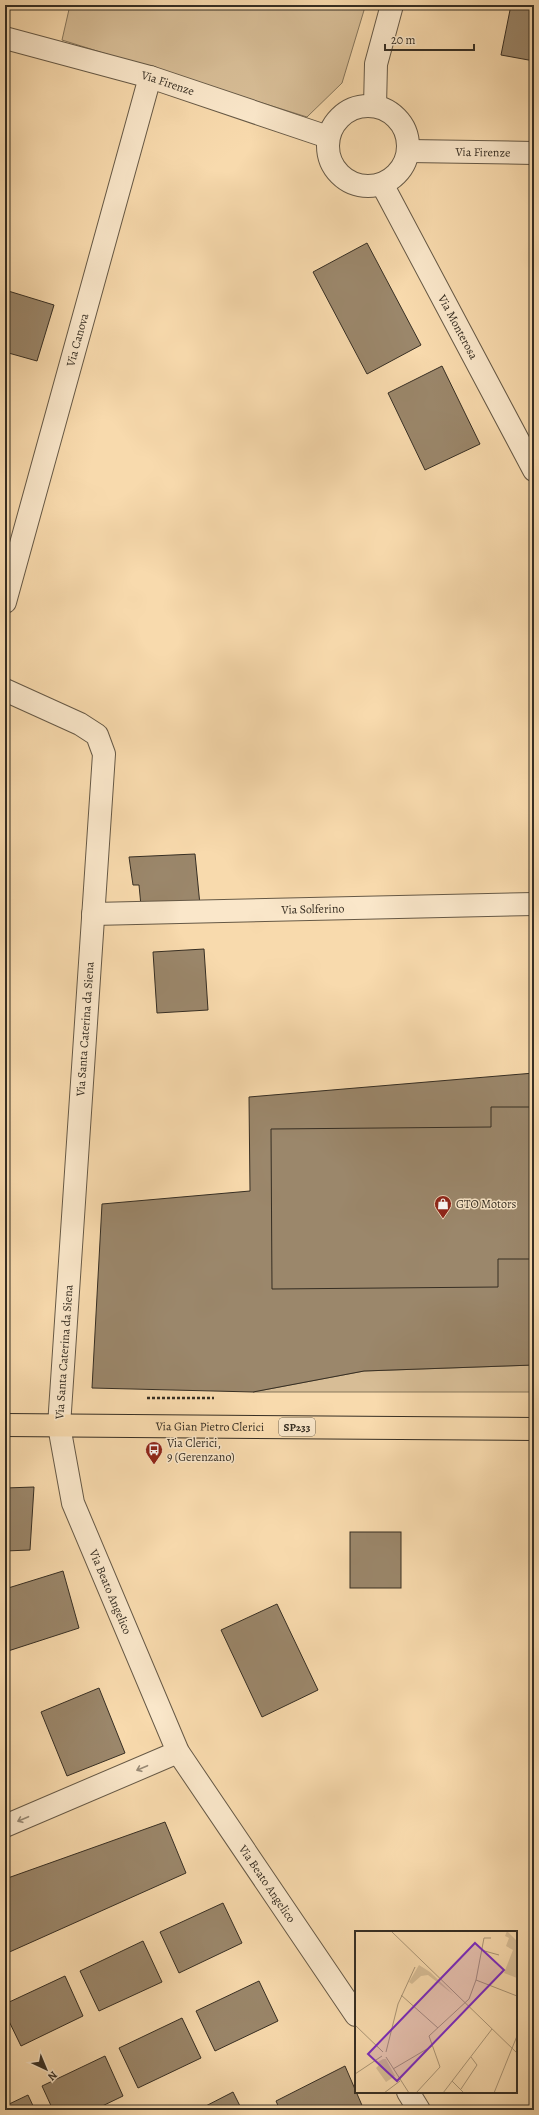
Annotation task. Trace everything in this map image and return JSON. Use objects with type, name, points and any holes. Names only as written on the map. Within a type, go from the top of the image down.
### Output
[{"type":"main road","name":"Via Gian Pietro Clerici","points":[[5,1426],[534,1429]]},
{"type":"street","points":[[375,106],[376,64],[392,5]]},
{"type":"street","name":"Via Firenze","points":[[5,38],[150,77],[328,137]]},
{"type":"street","name":"Via Canova","points":[[5,602],[150,77]]},
{"type":"street","points":[[363,105],[375,106],[387,109],[401,122],[408,138],[409,151],[400,171],[392,179],[382,184],[370,186],[358,185],[346,180],[337,172],[330,161],[328,137],[333,126],[341,116],[351,109],[363,105]]},
{"type":"street","name":"Via Firenze","points":[[409,151],[534,153]]},
{"type":"street","name":"Via Monterosa","points":[[382,184],[534,470]]},
{"type":"street","name":"Via Santa Caterina da Siena","points":[[5,690],[80,724],[97,735],[104,754],[60,1426]]},
{"type":"street","name":"Via Solferino","points":[[93,914],[534,904]]},
{"type":"street","name":"Via Beato Angelico","points":[[60,1426],[73,1503],[178,1752],[355,2014]]},
{"type":"street","points":[[5,1826],[178,1752]]},
{"type":"shaded area","points":[[70,5],[357,5],[365,7],[342,83],[307,117],[62,40]]},
{"type":"shaded area","points":[[534,1365],[534,1392],[253,1392],[364,1371]]},
{"type":"building","points":[[511,5],[534,5],[534,61],[501,55]]},
{"type":"building","points":[[367,243],[421,345],[367,374],[313,272]]},
{"type":"building","points":[[5,290],[54,305],[37,361],[5,352]]},
{"type":"building","points":[[442,366],[480,444],[425,470],[388,393]]},
{"type":"building","points":[[195,854],[200,905],[141,906],[139,885],[133,885],[129,857]]},
{"type":"building","points":[[204,949],[208,1010],[157,1013],[153,952]]},
{"type":"building","points":[[534,1073],[534,1365],[364,1371],[253,1392],[92,1388],[102,1204],[250,1191],[249,1097]]},
{"type":"building","points":[[491,1107],[534,1107],[534,1259],[498,1259],[498,1287],[272,1289],[271,1129],[491,1127]]},
{"type":"building","points":[[34,1487],[30,1550],[5,1551],[5,1488]]},
{"type":"building","points":[[350,1532],[401,1532],[401,1588],[350,1588]]},
{"type":"building","points":[[63,1571],[79,1628],[5,1652],[5,1589]]},
{"type":"building","points":[[277,1604],[318,1690],[262,1717],[221,1630]]},
{"type":"building","points":[[99,1688],[125,1753],[67,1776],[41,1712]]},
{"type":"building","points":[[165,1822],[186,1873],[5,1954],[5,1879]]},
{"type":"building","points":[[223,1903],[242,1943],[179,1973],[160,1932]]},
{"type":"building","points":[[143,1941],[162,1982],[99,2011],[80,1971]]},
{"type":"building","points":[[65,1976],[83,2016],[21,2046],[5,2013],[5,2004]]},
{"type":"building","points":[[259,1981],[278,2021],[215,2051],[196,2011]]},
{"type":"building","points":[[182,2018],[201,2058],[138,2088],[119,2048]]},
{"type":"building","points":[[105,2056],[123,2096],[94,2110],[53,2110],[42,2086]]},
{"type":"building","points":[[345,2066],[355,2089],[355,2093],[357,2093],[364,2110],[280,2110],[276,2101]]},
{"type":"building","points":[[233,2092],[242,2110],[198,2110]]},
{"type":"building","points":[[28,2095],[35,2110],[5,2110],[5,2106]]},
{"type":"place","name":"GTO Motors","points":[[443,1219]]},
{"type":"place","name":"Via Clerici, 9 (Gerenzano)","points":[[154,1465]]}]
